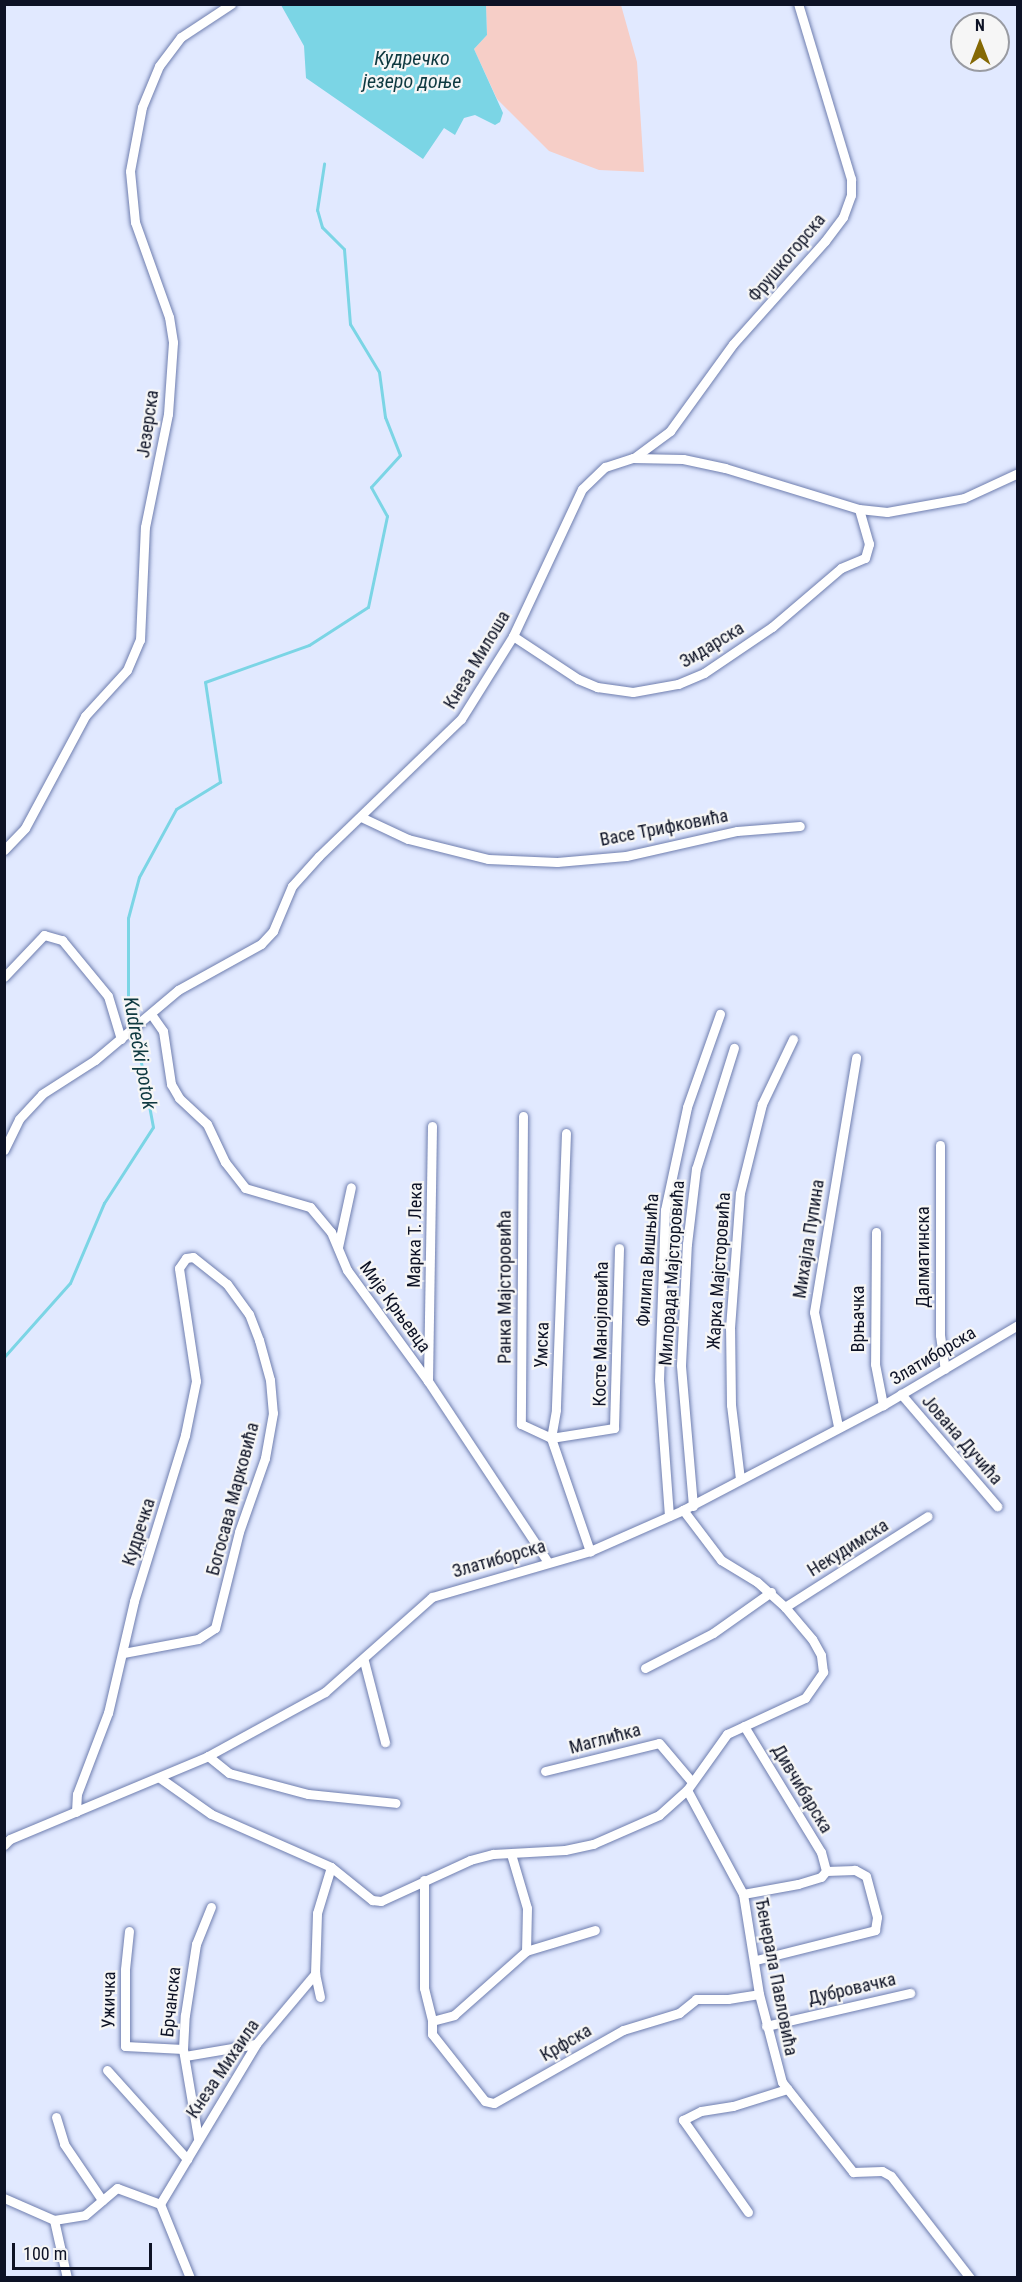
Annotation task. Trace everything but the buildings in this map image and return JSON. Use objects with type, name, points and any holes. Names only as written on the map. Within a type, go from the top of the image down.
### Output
[{"type":"street","name":"Језерска","points":[[4,850],[25,828],[85,716],[127,670],[140,640],[145,526],[168,414],[173,342],[169,317],[135,222],[130,171],[142,107],[159,66],[181,37],[231,4]]},
{"type":"street","name":"Фрушкогорска","points":[[633,458],[670,431],[733,344],[825,240],[847,206],[851,179],[798,4]]},
{"type":"street","name":"Кнеза Милоша","points":[[4,1150],[19,1119],[42,1094],[121,1039],[178,990],[261,944],[273,931],[292,886],[461,719],[513,636],[582,489],[604,467],[633,458],[683,459],[725,468],[859,509],[887,512],[937,505],[964,498],[1017,473]]},
{"type":"street","name":"Зидарска","points":[[513,636],[578,679],[597,687],[633,692],[678,684],[704,673],[772,627],[841,568],[865,558],[869,544],[859,509]]},
{"type":"street","name":"Васе Трифковића","points":[[361,817],[408,839],[488,859],[557,862],[626,856],[737,831],[800,826]]},
{"type":"street","points":[[4,977],[44,935],[62,939],[108,996],[121,1039]]},
{"type":"street","name":"Мије Крњевца","points":[[151,1014],[163,1031],[171,1084],[179,1098],[207,1124],[225,1162],[245,1188],[310,1207],[338,1246],[347,1270],[428,1381],[548,1561]]},
{"type":"street","name":"Филипа Вишњића","points":[[669,1516],[659,1380],[665,1210],[676,1147],[720,1014]]},
{"type":"street","name":"Жарка Мајсторовића","points":[[741,1479],[731,1405],[730,1328],[740,1193],[762,1104],[793,1039]]},
{"type":"street","name":"Милорада Мајсторовића","points":[[693,1506],[681,1365],[687,1244],[699,1160],[734,1048]]},
{"type":"street","name":"Михајла Пупина","points":[[838,1426],[814,1312],[856,1057]]},
{"type":"street","name":"Ранка Мајсторовића","points":[[523,1116],[521,1424],[551,1438]]},
{"type":"street","name":"Марка Т. Лека","points":[[428,1381],[432,1126]]},
{"type":"street","name":"Умска","points":[[566,1133],[556,1410],[551,1438],[590,1551]]},
{"type":"street","name":"Далматинска","points":[[940,1144],[940,1335],[945,1369]]},
{"type":"street","points":[[338,1246],[351,1186]]},
{"type":"street","name":"Врњачка","points":[[876,1232],[875,1364],[883,1404]]},
{"type":"street","name":"Косте Манојловића","points":[[551,1438],[614,1428],[619,1248]]},
{"type":"street","name":"Богосава Марковића","points":[[123,1653],[207,1636],[215,1628],[239,1532],[265,1458],[273,1413],[270,1380],[249,1314],[228,1284],[193,1257],[186,1258]]},
{"type":"street","name":"Кудречка","points":[[76,1812],[77,1794],[108,1713],[134,1600],[185,1436],[196,1381],[179,1268],[186,1258]]},
{"type":"street","name":"Златиборска","points":[[4,1845],[10,1839],[208,1756],[325,1692],[364,1661],[432,1598],[548,1561],[590,1551],[693,1506],[901,1394],[1017,1325]]},
{"type":"street","name":"Јована Дучића","points":[[901,1394],[997,1506]]},
{"type":"street","points":[[160,1778],[211,1814],[331,1867],[372,1900],[381,1901],[471,1860],[565,1850],[592,1844],[659,1815],[689,1786],[727,1734],[804,1698],[823,1672],[817,1647],[785,1607],[771,1593],[721,1560],[683,1510]]},
{"type":"street","name":"Некудимска","points":[[785,1607],[928,1516]]},
{"type":"street","points":[[645,1668],[713,1633],[771,1593]]},
{"type":"street","points":[[364,1661],[385,1742]]},
{"type":"street","name":"Дивчибарска","points":[[744,1726],[821,1852],[826,1871]]},
{"type":"street","name":"Маглићка","points":[[545,1771],[659,1743],[689,1786]]},
{"type":"street","points":[[208,1756],[230,1773],[308,1794],[396,1803]]},
{"type":"street","name":"Ђенерала Павловића","points":[[689,1786],[743,1894],[766,2026],[788,2089],[843,2163],[853,2172],[882,2171],[891,2176],[970,2277]]},
{"type":"street","points":[[511,1854],[527,1908],[526,1952]]},
{"type":"street","points":[[320,1997],[315,1974],[318,1913],[331,1867]]},
{"type":"street","points":[[743,1894],[798,1884],[821,1877],[826,1871],[855,1870],[867,1878],[877,1920],[872,1933],[756,1960]]},
{"type":"street","name":"Крфска","points":[[424,1880],[424,1988],[432,2021],[432,2034],[485,2101],[494,2103],[623,2030],[679,2013],[696,1999],[728,1999],[759,1994]]},
{"type":"street","name":"Брчанска","points":[[198,2138],[184,2053],[188,1977],[196,1944],[211,1907]]},
{"type":"street","points":[[432,2021],[454,2015],[526,1952],[595,1930]]},
{"type":"street","name":"Ужичка","points":[[129,1931],[124,1970],[125,2046],[184,2053]]},
{"type":"street","name":"Кнеза Михаила","points":[[160,2204],[256,2044],[315,1974]]},
{"type":"street","name":"Дубровачка","points":[[766,2026],[910,1993]]},
{"type":"street","points":[[184,2053],[256,2044]]},
{"type":"street","points":[[107,2070],[187,2159]]},
{"type":"street","points":[[747,2212],[682,2120],[701,2111],[733,2106],[788,2089]]},
{"type":"street","points":[[56,2116],[64,2144],[102,2200]]},
{"type":"street","points":[[4,2198],[54,2220],[85,2215],[117,2188],[160,2204],[189,2277]]},
{"type":"street","points":[[54,2220],[67,2277]]},
{"type":"shaded area","points":[[486,5],[621,5],[637,62],[644,172],[599,170],[549,151],[497,99],[474,49],[487,35]]},
{"type":"water","name":"Кудречко језеро доње","points":[[281,5],[486,5],[487,35],[474,49],[503,113],[500,122],[495,125],[475,115],[464,118],[455,135],[444,128],[423,159],[306,78],[304,46]]},
{"type":"waterway","name":"Kudrečki potok","points":[[134,1023],[128,1001],[128,918],[139,877],[176,809],[220,782],[205,682],[309,645],[368,607],[387,516],[371,487],[400,455],[385,417],[379,372],[350,324],[344,249],[322,227],[317,210],[324,164]]},
{"type":"waterway","name":"Kudrečki potok","points":[[4,1357],[70,1283],[104,1203],[153,1127],[135,1030]]}]
